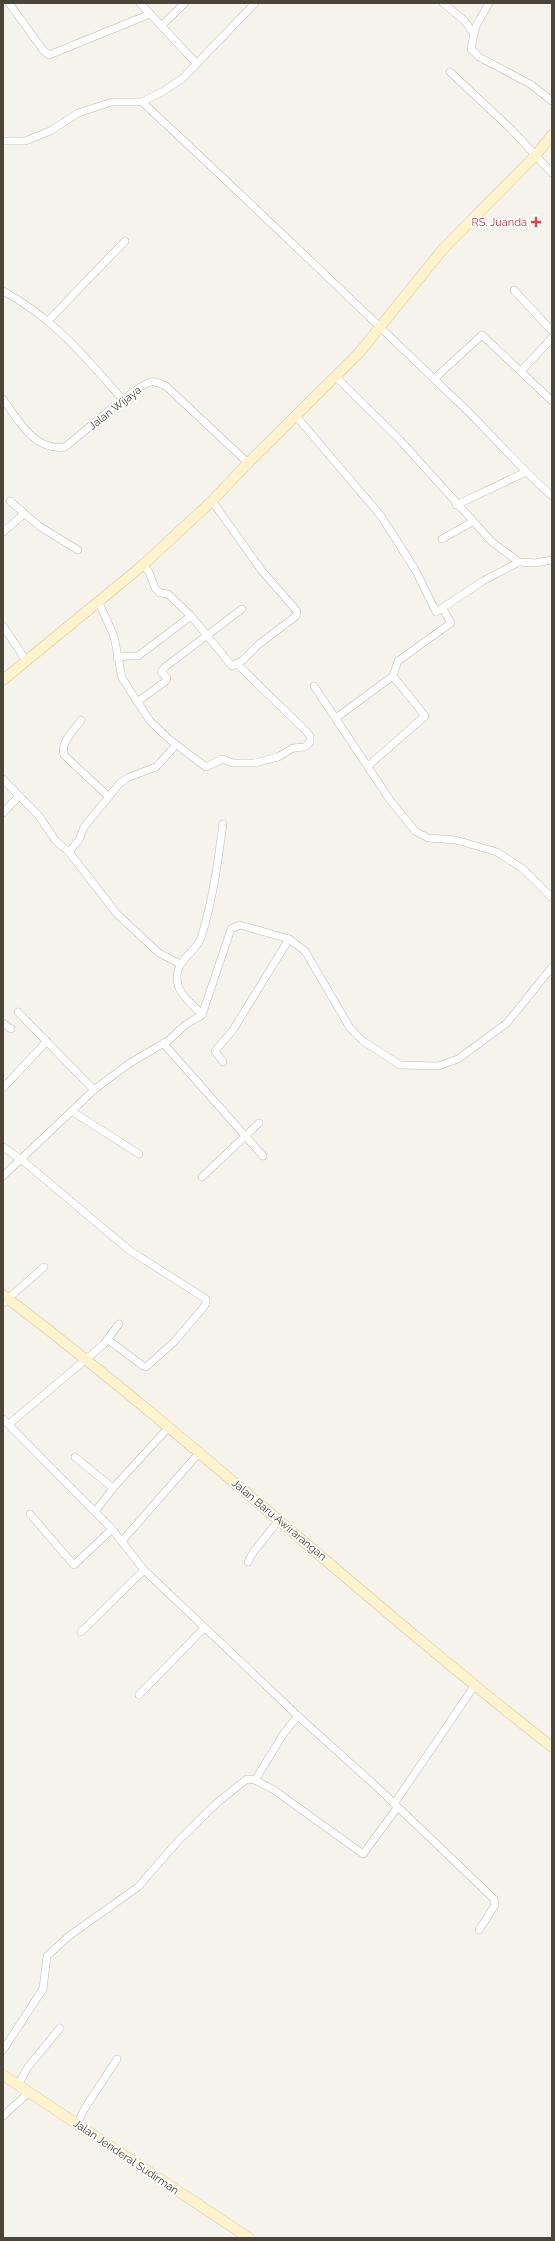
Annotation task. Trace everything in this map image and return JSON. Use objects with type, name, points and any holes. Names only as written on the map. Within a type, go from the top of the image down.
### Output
[{"type":"street","points":[[9,3],[42,50],[48,55],[150,14]]},
{"type":"street","points":[[140,3],[196,63]]},
{"type":"street","points":[[161,26],[185,3]]},
{"type":"street","points":[[3,141],[25,141],[50,131],[78,113],[112,102],[142,102],[162,92],[183,78],[255,3]]},
{"type":"street","points":[[443,3],[464,20],[474,34]]},
{"type":"street","points":[[489,3],[476,26],[471,49],[479,57],[530,84],[552,101]]},
{"type":"street","points":[[450,72],[536,155],[552,173]]},
{"type":"street","points":[[142,102],[296,245],[552,496]]},
{"type":"street","points":[[4,678],[27,662],[99,603],[143,565],[212,501],[248,463],[359,353],[443,249],[536,155],[552,135]]},
{"type":"street","points":[[48,321],[125,241]]},
{"type":"street","points":[[514,290],[552,331]]},
{"type":"street","points":[[3,291],[29,305],[69,338],[122,400]]},
{"type":"street","points":[[434,379],[482,335],[522,370],[552,401]]},
{"type":"street","points":[[522,370],[552,338]]},
{"type":"street","points":[[335,376],[400,440],[472,522],[492,542],[519,562]]},
{"type":"street","name":"Jalan Wijaya","points":[[3,399],[32,435],[45,447],[55,449],[65,447],[122,400],[150,382],[166,386],[248,463]]},
{"type":"street","points":[[296,416],[381,516],[416,571],[436,612],[443,609],[483,581],[519,562],[535,563],[552,560]]},
{"type":"street","points":[[456,505],[526,472]]},
{"type":"street","points":[[10,501],[24,514],[78,550]]},
{"type":"street","points":[[143,565],[149,572],[155,588],[160,593],[168,594],[191,616],[232,666],[237,664],[258,645],[296,616],[298,611],[262,571],[212,501]]},
{"type":"street","points":[[3,532],[24,514]]},
{"type":"street","points":[[442,539],[472,522]]},
{"type":"street","points":[[99,603],[114,636],[122,678],[137,702],[150,721],[176,745],[206,767],[222,758],[233,763],[265,762],[278,757],[293,748],[305,747],[310,742],[310,736],[306,731],[237,664]]},
{"type":"street","points":[[137,702],[166,680],[167,678],[161,672],[165,667],[242,609]]},
{"type":"street","points":[[336,718],[393,676],[398,661],[451,623],[443,609]]},
{"type":"street","points":[[117,658],[138,656],[191,616]]},
{"type":"street","points":[[3,626],[27,662]]},
{"type":"street","points":[[368,766],[425,716],[393,676]]},
{"type":"street","points":[[314,686],[390,800],[416,831],[428,838],[456,840],[497,852],[523,869],[552,898]]},
{"type":"street","points":[[81,720],[62,748],[64,755],[109,797]]},
{"type":"street","points":[[68,852],[79,840],[84,827],[120,783],[129,776],[156,767],[176,745]]},
{"type":"street","points":[[3,778],[39,816],[55,840],[68,852],[117,914],[160,953],[180,964]]},
{"type":"street","points":[[3,813],[19,796]]},
{"type":"street","points":[[200,1012],[179,990],[177,978],[180,964],[193,950],[202,936],[216,873],[223,824]]},
{"type":"street","points":[[3,1176],[73,1112],[95,1089],[130,1063],[163,1043],[200,1012],[231,929],[235,926],[240,925],[289,939],[305,951],[350,1028],[363,1041],[400,1065],[438,1066],[458,1059],[507,1023],[552,967]]},
{"type":"street","points":[[223,1062],[215,1051],[233,1030],[289,939]]},
{"type":"street","points":[[18,1012],[91,1087]]},
{"type":"street","points":[[3,1023],[11,1029]]},
{"type":"street","points":[[3,1088],[47,1041]]},
{"type":"street","points":[[163,1043],[263,1156]]},
{"type":"street","points":[[73,1112],[139,1154]]},
{"type":"street","points":[[202,1177],[258,1123]]},
{"type":"street","points":[[3,1147],[21,1160],[129,1250],[206,1299],[206,1303],[203,1308],[174,1342],[146,1367],[142,1366],[107,1339]]},
{"type":"street","points":[[5,1299],[44,1268]]},
{"type":"street","name":"Jalan Baru Awirarangan","points":[[5,1299],[84,1359],[169,1427],[475,1685],[552,1747]]},
{"type":"street","points":[[9,1424],[107,1339],[119,1324]]},
{"type":"street","points":[[3,1419],[112,1529],[144,1570],[494,1899],[496,1905],[479,1930]]},
{"type":"street","points":[[95,1512],[113,1488],[169,1427]]},
{"type":"street","points":[[122,1541],[199,1453]]},
{"type":"street","points":[[75,1457],[113,1488]]},
{"type":"street","points":[[30,1514],[74,1565],[112,1529]]},
{"type":"street","points":[[248,1562],[254,1551],[280,1520]]},
{"type":"street","points":[[81,1632],[144,1570]]},
{"type":"street","points":[[139,1695],[204,1628]]},
{"type":"street","points":[[3,2050],[43,1989],[47,1956],[69,1936],[138,1887],[178,1841],[218,1802],[247,1779],[255,1780],[274,1790],[361,1854],[365,1853],[475,1685]]},
{"type":"street","points":[[255,1780],[284,1733],[298,1716]]},
{"type":"street","points":[[18,2085],[28,2067],[60,2028]]},
{"type":"street","points":[[77,2124],[85,2108],[117,2059]]},
{"type":"street","name":"Jalan Jenderal Sudirman","points":[[3,2075],[247,2237]]},
{"type":"street","points":[[3,2116],[27,2094],[35,2095]]},
{"type":"place","name":"RS. Juanda","points":[[536,222]]}]
